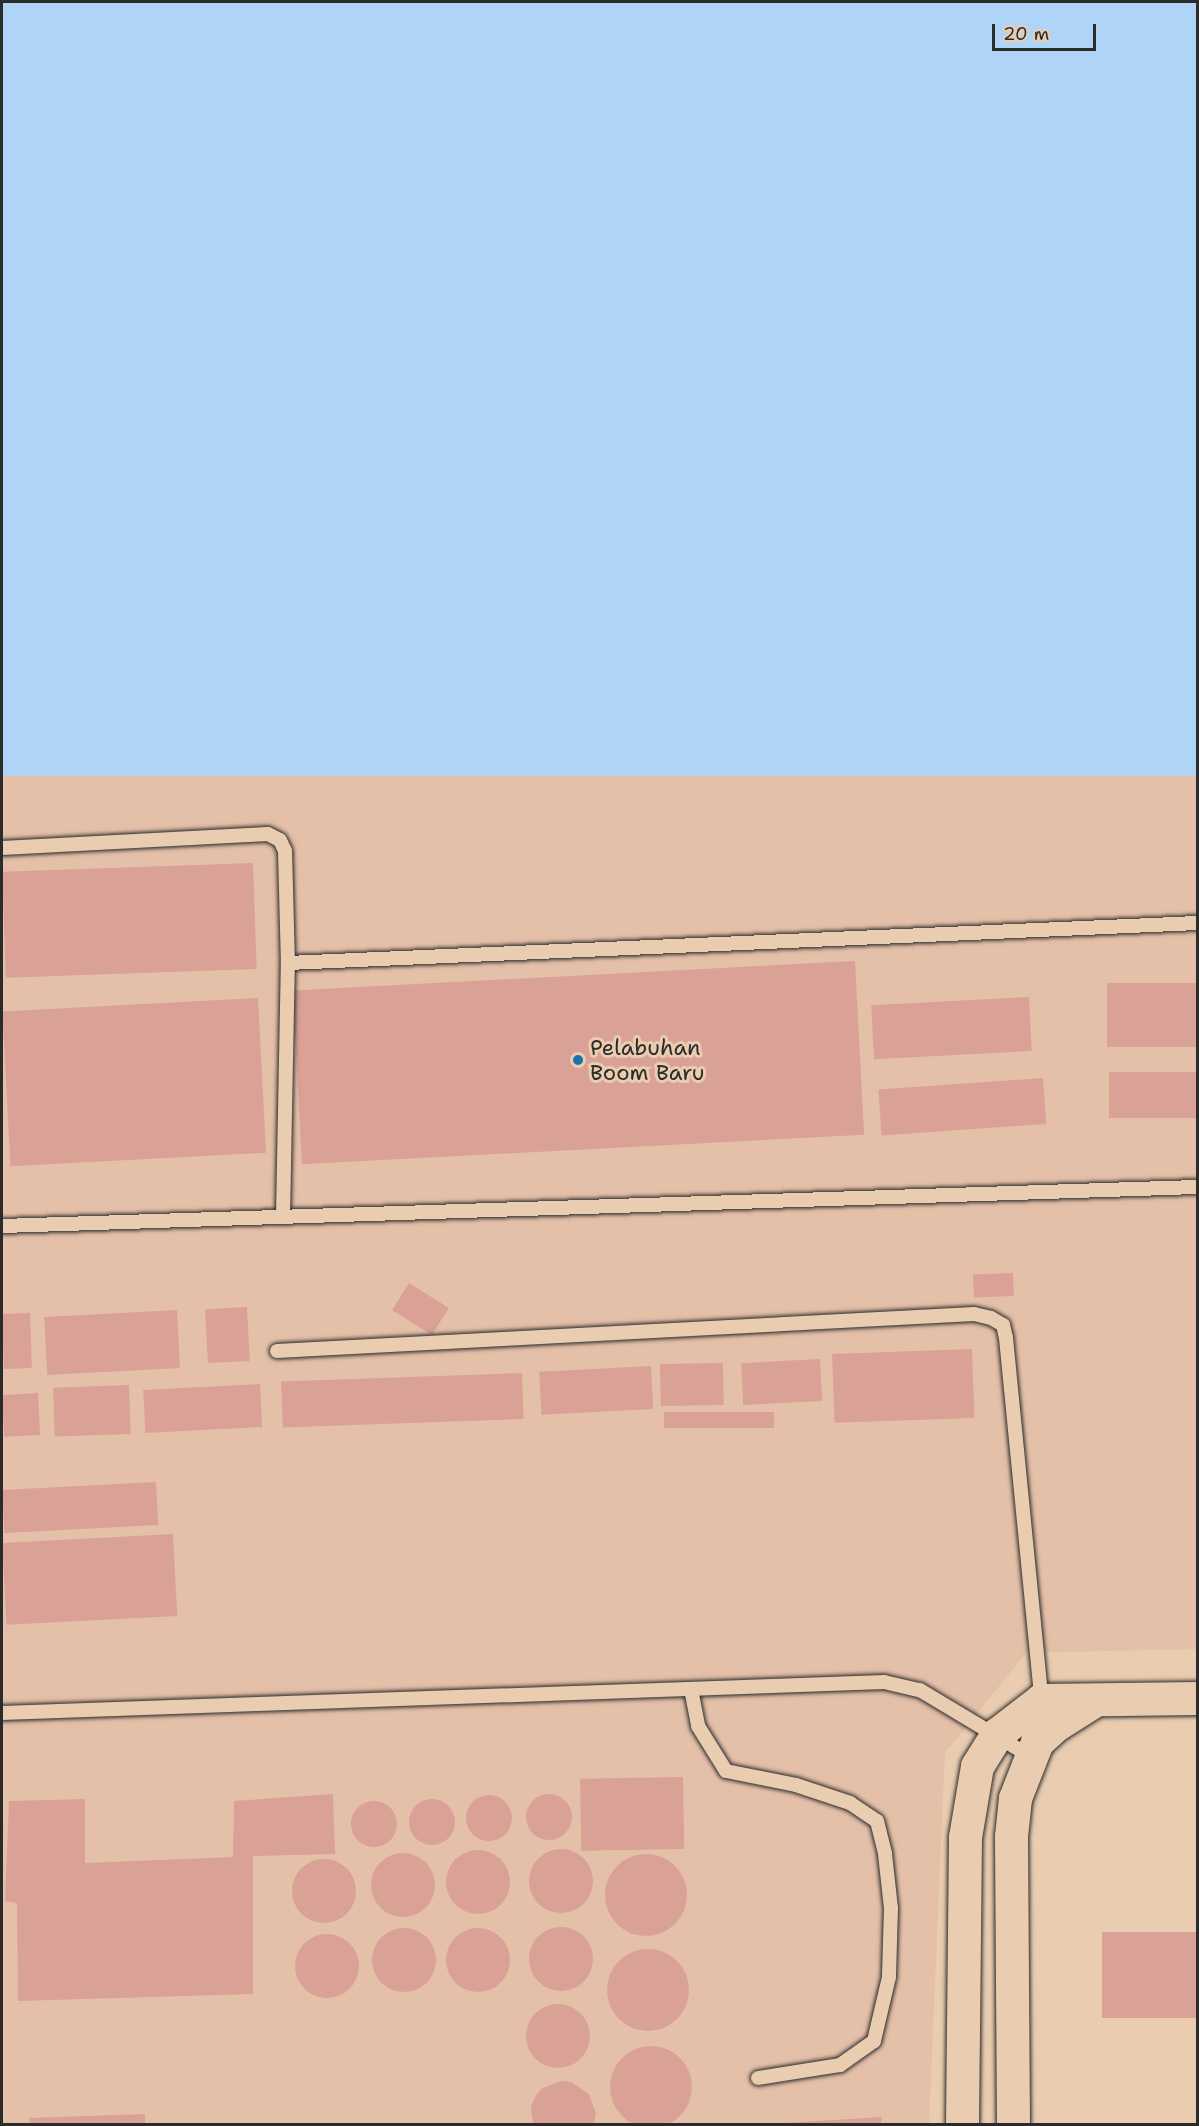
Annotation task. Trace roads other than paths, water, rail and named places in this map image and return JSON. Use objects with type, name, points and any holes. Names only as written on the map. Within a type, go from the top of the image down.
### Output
[{"type":"street","points":[[962,2124],[965,1837],[972,1781],[997,1734],[1048,1713],[1095,1700],[1197,1698]]},
{"type":"street","points":[[1013,2124],[1011,1836],[1015,1798],[1048,1713]]},
{"type":"lane","points":[[2,848],[268,834],[280,840],[285,851],[288,963],[282,1216]]},
{"type":"lane","points":[[288,963],[1197,923]]},
{"type":"lane","points":[[2,1226],[1197,1187]]},
{"type":"lane","points":[[277,1351],[974,1314],[991,1318],[1003,1325],[1006,1338],[1048,1713]]},
{"type":"lane","points":[[2,1713],[884,1682],[921,1690],[1030,1756]]},
{"type":"lane","points":[[691,1689],[698,1726],[726,1771],[796,1785],[850,1803],[877,1821],[885,1854],[891,1908],[889,1977],[874,2041],[840,2065],[758,2078]]},
{"type":"water","points":[[2,2],[1197,2],[1197,776],[2,776]]},
{"type":"place","name":"Pelabuhan Boom Baru","points":[[578,1060]]}]
